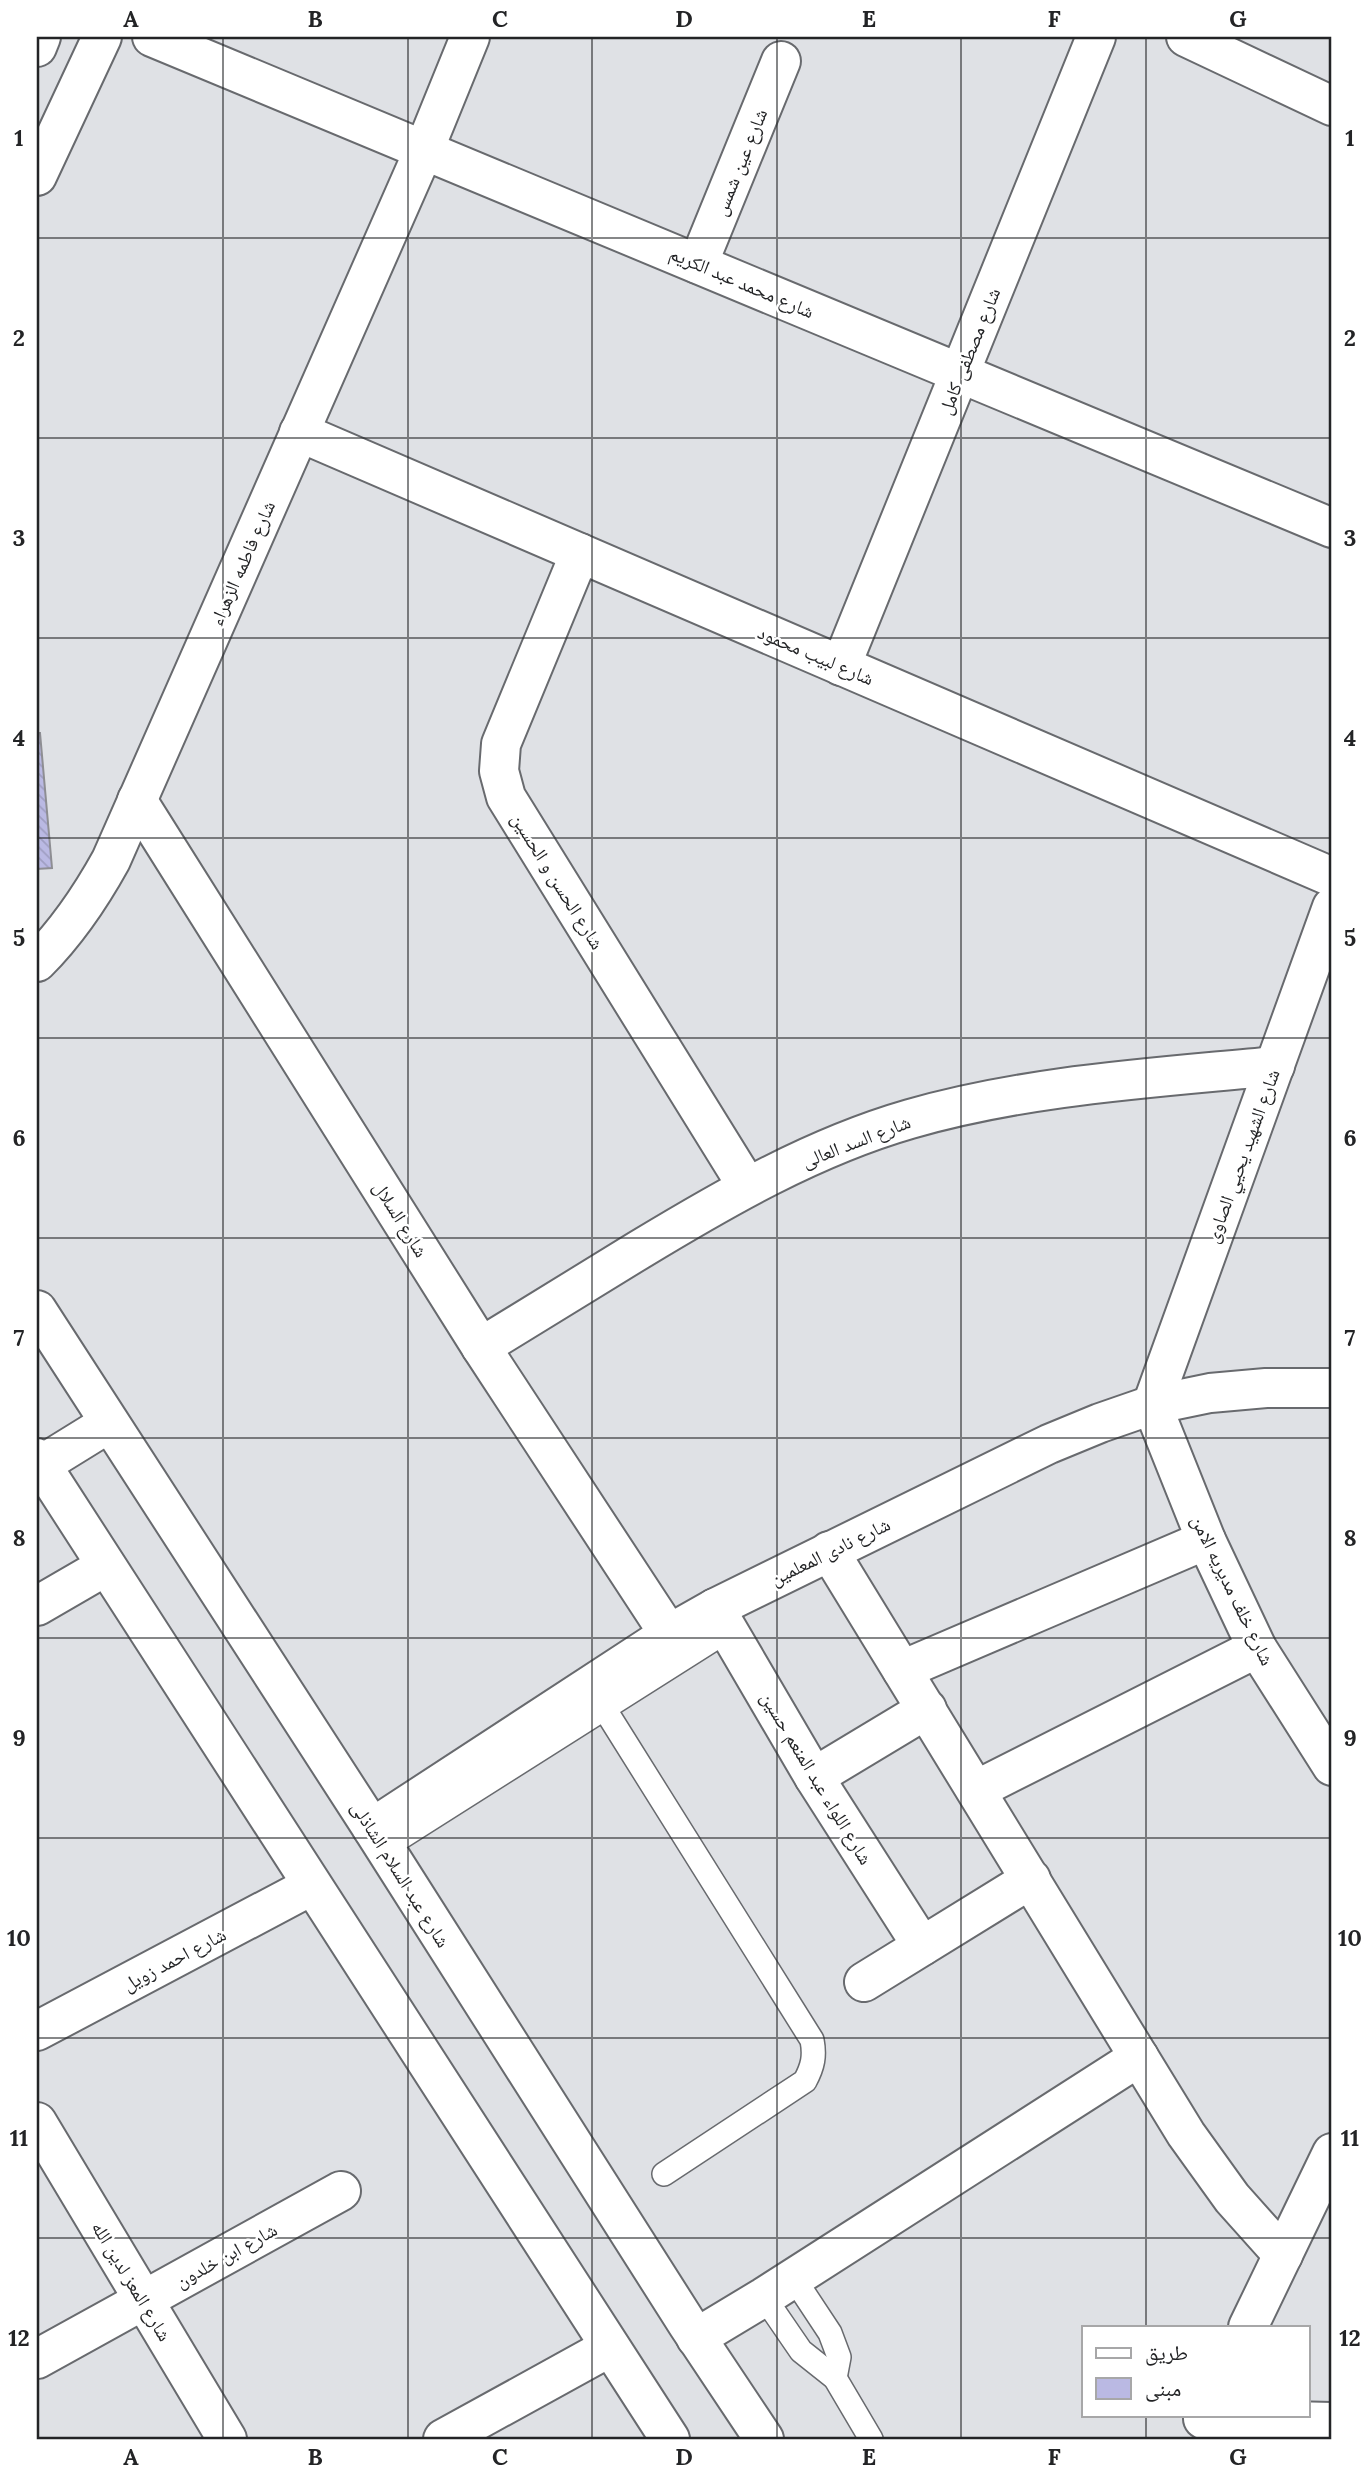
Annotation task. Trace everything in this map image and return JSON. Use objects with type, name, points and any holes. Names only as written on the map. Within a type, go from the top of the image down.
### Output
[{"type":"street","points":[[37,47],[41,37]]},
{"type":"street","points":[[37,176],[102,37]]},
{"type":"street","name":"شارع محمد عبد الكريم","points":[[152,37],[1332,528]]},
{"type":"street","name":"شارع فاطمه الزهراء","points":[[37,962],[60,939],[88,901],[111,860],[424,149],[470,37]]},
{"type":"street","name":"شارع مصطفى كامل","points":[[841,666],[1096,37]]},
{"type":"street","points":[[1186,37],[1332,106]]},
{"type":"street","name":"شارع عين شمس","points":[[698,264],[781,61]]},
{"type":"street","name":"شارع لبيب محمود","points":[[299,432],[1332,877]]},
{"type":"street","name":"شارع الحسن و الحسين","points":[[580,553],[502,744],[499,771],[506,797],[747,1186]]},
{"type":"street","name":"شارع السلال","points":[[137,800],[481,1346],[669,1634]]},
{"type":"street","name":"شارع الشهيد يحيي الصاوى","points":[[1152,1405],[1332,907]]},
{"type":"street","name":"شارع السد العالى","points":[[481,1346],[747,1186],[826,1149],[908,1119],[992,1098],[1078,1085],[1275,1066]]},
{"type":"street","name":"شارع عبد السلام الشاذلى","points":[[37,1310],[764,2439]]},
{"type":"street","name":"شارع نادى المعلمين","points":[[378,1838],[669,1634],[722,1619],[829,1550],[1049,1444],[1152,1405],[1210,1393],[1266,1388],[1332,1388]]},
{"type":"street","name":"شارع خلف مديريه الامن","points":[[1152,1405],[1206,1540],[1257,1648],[1332,1766]]},
{"type":"street","points":[[109,1423],[39,1461],[670,2439]]},
{"type":"street","points":[[902,1670],[1206,1540]]},
{"type":"street","points":[[829,1550],[1186,2134],[1232,2197],[1283,2255]]},
{"type":"street","points":[[37,1606],[106,1566]]},
{"type":"street","name":"شارع اللواء عبد المنعم حسين","points":[[722,1619],[814,1777],[922,1946]]},
{"type":"street","points":[[976,1790],[1257,1648]]},
{"type":"street","points":[[814,1777],[926,1709]]},
{"type":"street","points":[[864,1982],[1031,1879]]},
{"type":"street","name":"شارع احمد زويل","points":[[37,2031],[311,1886]]},
{"type":"street","points":[[696,2337],[1139,2057]]},
{"type":"street","name":"شارع المعز لدين الله","points":[[37,2122],[227,2439]]},
{"type":"street","points":[[1248,2326],[1332,2152]]},
{"type":"street","name":"شارع ابن خلدون","points":[[37,2359],[341,2191]]},
{"type":"street","points":[[443,2439],[610,2347]]},
{"type":"street","points":[[1200,2424],[1332,2422]]},
{"type":"lane","points":[[378,1838],[604,1708],[722,1619]]},
{"type":"lane","points":[[604,1708],[812,2040],[815,2054],[806,2081],[664,2175]]},
{"type":"lane","points":[[778,2287],[830,2333],[839,2357],[835,2378]]},
{"type":"lane","points":[[778,2287],[800,2351],[835,2378],[871,2439]]},
{"type":"building","points":[[37,733],[40,733],[52,868],[37,869]]}]
